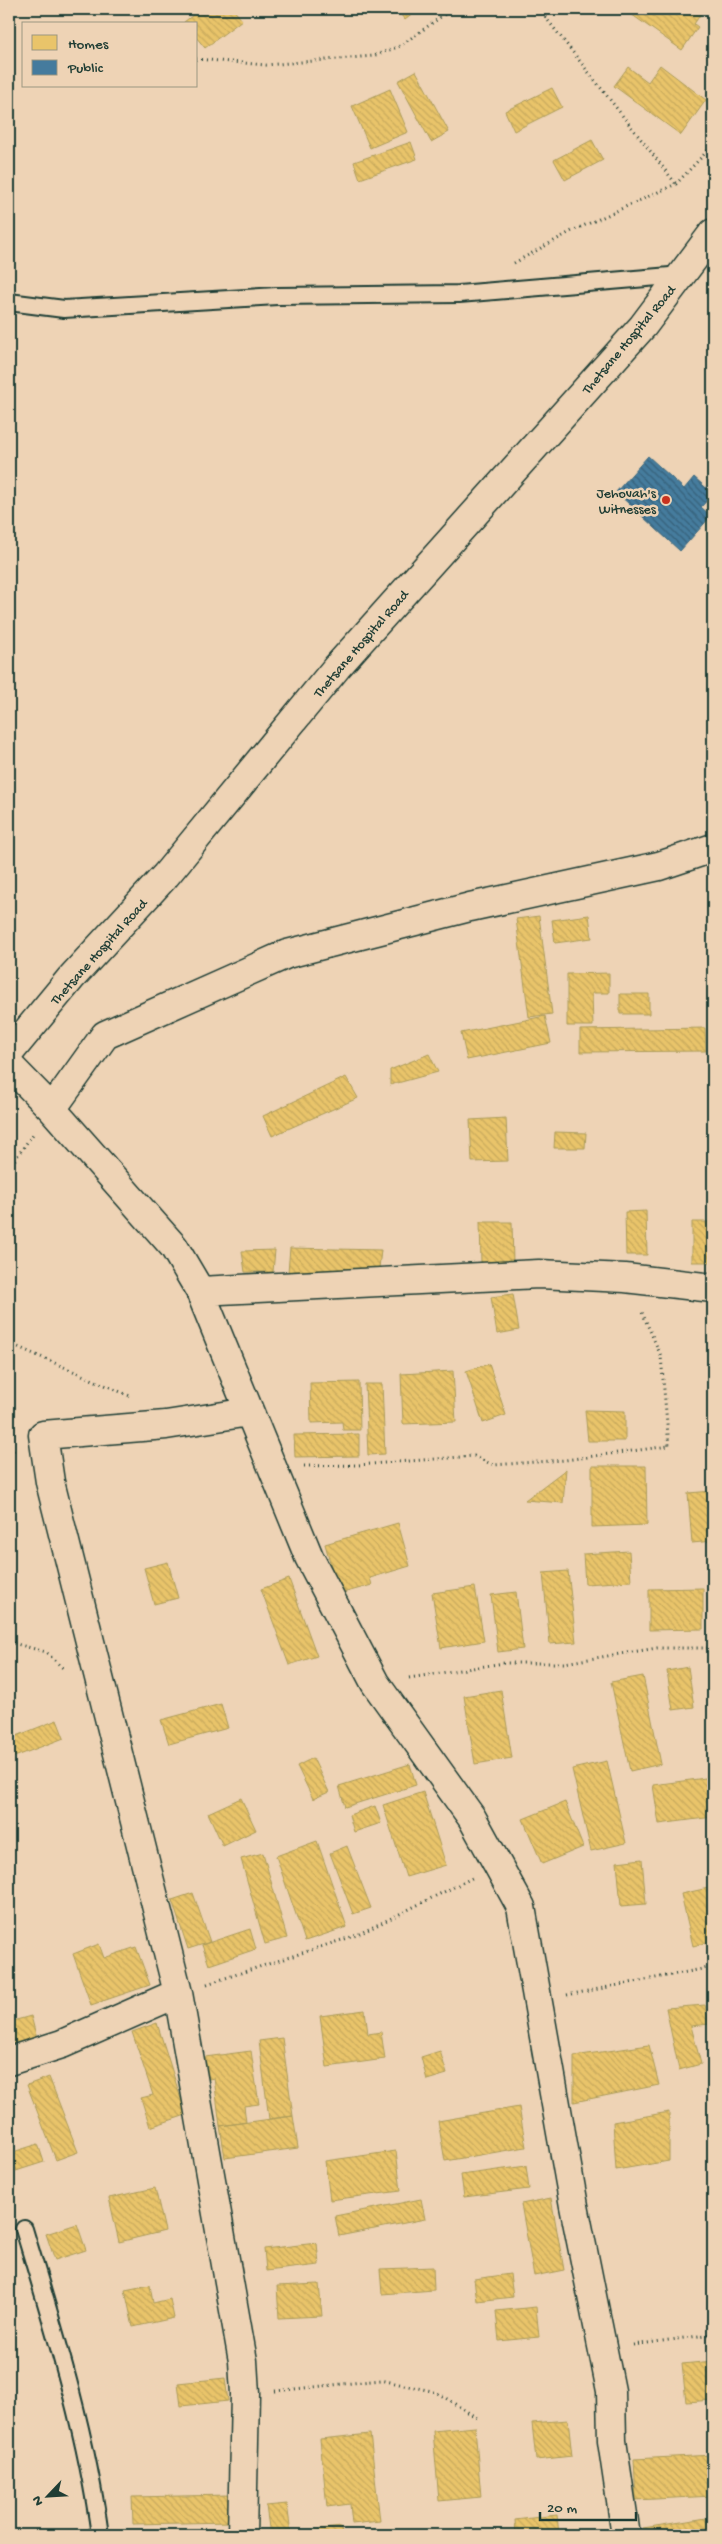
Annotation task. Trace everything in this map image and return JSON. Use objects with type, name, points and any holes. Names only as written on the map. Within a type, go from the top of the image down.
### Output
[{"type":"street","name":"Thetsane Hospital Road","points":[[9,1053],[71,978],[166,875],[337,668],[643,326],[712,239]]},
{"type":"street","points":[[52,1109],[105,1035],[287,954],[470,907],[659,866],[713,848]]},
{"type":"street","points":[[9,1066],[52,1109],[174,1247],[200,1291],[309,1557],[375,1683],[472,1818],[521,1907],[574,2206],[611,2391],[612,2441],[626,2535]]},
{"type":"street","points":[[200,1291],[539,1274],[625,1278],[713,1288]]},
{"type":"street","points":[[242,2535],[245,2394],[243,2361],[178,1993],[50,1482],[43,1435],[166,1425],[249,1412]]},
{"type":"street","points":[[9,2061],[62,2044],[178,1993]]},
{"type":"lane","points":[[9,302],[64,309],[277,296],[459,294],[682,275]]},
{"type":"lane","points":[[24,2229],[61,2354],[95,2496],[100,2535]]},
{"type":"path","points":[[198,60],[266,65],[373,56],[400,46],[452,9]]},
{"type":"path","points":[[539,9],[676,184]]},
{"type":"path","points":[[511,265],[572,231],[676,184],[713,146]]},
{"type":"path","points":[[9,1168],[52,1109]]},
{"type":"path","points":[[271,1466],[358,1465],[474,1456],[493,1465],[565,1460],[670,1446],[661,1356],[625,1278]]},
{"type":"path","points":[[9,1343],[134,1398]]},
{"type":"path","points":[[9,1642],[46,1652],[106,1707]]},
{"type":"path","points":[[375,1683],[504,1663],[564,1663],[657,1648],[713,1648]]},
{"type":"path","points":[[178,1993],[357,1935],[498,1866]]},
{"type":"path","points":[[537,2001],[713,1967]]},
{"type":"path","points":[[603,2350],[713,2334]]},
{"type":"path","points":[[245,2394],[381,2380],[436,2392],[477,2418]]},
{"type":"building: Homes","points":[[201,9],[233,9],[242,20],[205,48],[198,39],[198,22],[184,22]]},
{"type":"building: Homes","points":[[396,9],[419,9],[405,20]]},
{"type":"building: Homes","points":[[630,9],[704,9],[694,24],[698,27],[682,50],[628,12]]},
{"type":"building: Homes","points":[[660,65],[706,100],[681,135],[614,86],[628,67],[648,82]]},
{"type":"building: Homes","points":[[416,71],[449,132],[431,142],[398,81]]},
{"type":"building: Homes","points":[[552,88],[562,107],[514,131],[505,111]]},
{"type":"building: Homes","points":[[390,89],[408,132],[370,148],[352,106]]},
{"type":"building: Homes","points":[[592,140],[603,160],[565,180],[554,160]]},
{"type":"building: Homes","points":[[411,142],[417,159],[360,179],[354,162]]},
{"type":"building: Homes","points":[[589,915],[592,938],[555,943],[552,920]]},
{"type":"building: Homes","points":[[539,916],[552,1014],[529,1017],[516,919]]},
{"type":"building: Homes","points":[[609,973],[609,993],[592,993],[593,1026],[567,1026],[567,974]]},
{"type":"building: Homes","points":[[620,994],[649,994],[649,1014],[620,1014]]},
{"type":"building: Homes","points":[[545,1016],[551,1043],[467,1060],[461,1033]]},
{"type":"building: Homes","points":[[705,1028],[706,1051],[580,1052],[580,1030]]},
{"type":"building: Homes","points":[[429,1054],[438,1072],[390,1085],[390,1070]]},
{"type":"building: Homes","points":[[346,1077],[358,1098],[272,1136],[263,1116]]},
{"type":"building: Homes","points":[[506,1118],[508,1161],[472,1162],[470,1120]]},
{"type":"building: Homes","points":[[555,1132],[586,1133],[585,1148],[554,1148]]},
{"type":"building: Homes","points":[[646,1211],[647,1255],[626,1255],[625,1212]]},
{"type":"building: Homes","points":[[480,1222],[512,1222],[513,1263],[481,1263]]},
{"type":"building: Homes","points":[[692,1222],[713,1222],[713,1262],[692,1262]]},
{"type":"building: Homes","points":[[290,1248],[381,1250],[379,1268],[288,1272]]},
{"type":"building: Homes","points":[[275,1250],[273,1272],[245,1272],[242,1251]]},
{"type":"building: Homes","points":[[513,1294],[519,1330],[497,1334],[491,1297]]},
{"type":"building: Homes","points":[[489,1364],[506,1415],[483,1423],[466,1371]]},
{"type":"building: Homes","points":[[453,1371],[456,1422],[403,1424],[401,1374]]},
{"type":"building: Homes","points":[[359,1382],[360,1430],[343,1430],[342,1422],[311,1423],[310,1383]]},
{"type":"building: Homes","points":[[365,1384],[382,1384],[385,1454],[368,1455]]},
{"type":"building: Homes","points":[[585,1410],[625,1411],[625,1441],[588,1441]]},
{"type":"building: Homes","points":[[359,1434],[359,1456],[295,1457],[294,1435]]},
{"type":"building: Homes","points":[[592,1466],[646,1466],[647,1525],[592,1527]]},
{"type":"building: Homes","points":[[566,1469],[563,1503],[525,1500]]},
{"type":"building: Homes","points":[[713,1491],[713,1541],[692,1543],[688,1493]]},
{"type":"building: Homes","points":[[398,1523],[410,1566],[370,1578],[372,1585],[339,1594],[325,1544]]},
{"type":"building: Homes","points":[[629,1551],[631,1581],[585,1584],[583,1554]]},
{"type":"building: Homes","points":[[168,1562],[178,1598],[154,1604],[144,1568]]},
{"type":"building: Homes","points":[[568,1571],[576,1642],[550,1644],[543,1573]]},
{"type":"building: Homes","points":[[289,1579],[317,1656],[289,1665],[261,1589]]},
{"type":"building: Homes","points":[[475,1587],[484,1641],[441,1648],[432,1593]]},
{"type":"building: Homes","points":[[703,1588],[703,1629],[649,1630],[649,1589]]},
{"type":"building: Homes","points":[[516,1592],[523,1649],[498,1652],[491,1595]]},
{"type":"building: Homes","points":[[688,1667],[694,1707],[673,1710],[667,1671]]},
{"type":"building: Homes","points":[[643,1676],[661,1764],[630,1771],[611,1682]]},
{"type":"building: Homes","points":[[501,1690],[512,1758],[475,1764],[464,1696]]},
{"type":"building: Homes","points":[[221,1704],[228,1728],[169,1744],[161,1720]]},
{"type":"building: Homes","points":[[713,1713],[713,1736],[709,1714]]},
{"type":"building: Homes","points":[[57,1720],[64,1738],[9,1759],[9,1739]]},
{"type":"building: Homes","points":[[313,1758],[329,1792],[313,1799],[297,1766]]},
{"type":"building: Homes","points":[[607,1761],[626,1843],[591,1851],[572,1769]]},
{"type":"building: Homes","points":[[410,1764],[416,1785],[345,1807],[339,1786]]},
{"type":"building: Homes","points":[[713,1777],[713,1817],[659,1824],[653,1785]]},
{"type":"building: Homes","points":[[423,1792],[446,1865],[406,1877],[383,1805]]},
{"type":"building: Homes","points":[[241,1798],[256,1830],[223,1846],[208,1813]]},
{"type":"building: Homes","points":[[565,1802],[583,1847],[542,1864],[523,1819]]},
{"type":"building: Homes","points":[[375,1806],[381,1823],[354,1832],[349,1815]]},
{"type":"building: Homes","points":[[317,1841],[347,1927],[305,1941],[276,1856]]},
{"type":"building: Homes","points":[[347,1846],[371,1908],[353,1914],[330,1853]]},
{"type":"building: Homes","points":[[263,1853],[287,1938],[265,1944],[241,1859]]},
{"type":"building: Homes","points":[[642,1859],[646,1904],[621,1906],[617,1862]]},
{"type":"building: Homes","points":[[713,1887],[713,1941],[693,1946],[681,1894]]},
{"type":"building: Homes","points":[[193,1893],[210,1942],[188,1949],[172,1900]]},
{"type":"building: Homes","points":[[250,1929],[256,1949],[209,1965],[202,1945]]},
{"type":"building: Homes","points":[[99,1944],[104,1958],[136,1947],[150,1985],[91,2005],[73,1954]]},
{"type":"building: Homes","points":[[705,2005],[709,2024],[691,2026],[701,2064],[679,2070],[666,2008]]},
{"type":"building: Homes","points":[[365,2010],[368,2034],[381,2032],[385,2059],[327,2067],[320,2016]]},
{"type":"building: Homes","points":[[31,2016],[37,2039],[9,2046],[9,2022]]},
{"type":"building: Homes","points":[[157,2023],[186,2115],[150,2127],[141,2098],[153,2095],[132,2032]]},
{"type":"building: Homes","points":[[282,2038],[293,2116],[269,2119],[259,2041]]},
{"type":"building: Homes","points":[[649,2045],[659,2085],[574,2102],[574,2056]]},
{"type":"building: Homes","points":[[251,2051],[259,2104],[244,2106],[246,2122],[220,2126],[214,2078],[209,2079],[205,2057]]},
{"type":"building: Homes","points":[[440,2051],[447,2074],[427,2080],[421,2057]]},
{"type":"building: Homes","points":[[49,2077],[78,2152],[56,2160],[27,2085]]},
{"type":"building: Homes","points":[[519,2107],[526,2147],[445,2161],[438,2121]]},
{"type":"building: Homes","points":[[669,2112],[669,2161],[616,2170],[613,2122]]},
{"type":"building: Homes","points":[[293,2116],[298,2148],[225,2158],[220,2126]]},
{"type":"building: Homes","points":[[38,2144],[44,2162],[16,2171],[10,2153]]},
{"type":"building: Homes","points":[[396,2151],[401,2191],[330,2200],[325,2161]]},
{"type":"building: Homes","points":[[526,2166],[529,2189],[464,2197],[461,2175]]},
{"type":"building: Homes","points":[[155,2188],[165,2231],[119,2242],[109,2198]]},
{"type":"building: Homes","points":[[551,2198],[564,2270],[534,2276],[521,2204]]},
{"type":"building: Homes","points":[[421,2199],[425,2219],[339,2236],[335,2216]]},
{"type":"building: Homes","points":[[77,2224],[86,2250],[55,2260],[46,2234]]},
{"type":"building: Homes","points":[[317,2243],[319,2265],[266,2271],[264,2249]]},
{"type":"building: Homes","points":[[433,2267],[434,2290],[382,2294],[380,2269]]},
{"type":"building: Homes","points":[[510,2274],[513,2297],[477,2301],[474,2279]]},
{"type":"building: Homes","points":[[319,2284],[322,2316],[279,2318],[277,2286]]},
{"type":"building: Homes","points":[[150,2285],[153,2303],[170,2299],[174,2318],[133,2327],[125,2290]]},
{"type":"building: Homes","points":[[536,2307],[539,2337],[499,2341],[496,2311]]},
{"type":"building: Homes","points":[[713,2361],[713,2400],[686,2402],[682,2364]]},
{"type":"building: Homes","points":[[225,2378],[228,2401],[181,2406],[178,2383]]},
{"type":"building: Homes","points":[[568,2420],[572,2456],[536,2460],[532,2423]]},
{"type":"building: Homes","points":[[475,2427],[481,2497],[439,2501],[433,2431]]},
{"type":"building: Homes","points":[[370,2434],[380,2521],[352,2524],[350,2504],[327,2507],[320,2439]]},
{"type":"building: Homes","points":[[713,2455],[713,2496],[636,2500],[634,2459]]},
{"type":"building: Homes","points":[[229,2495],[229,2522],[133,2524],[132,2497]]},
{"type":"building: Homes","points":[[287,2504],[291,2533],[341,2527],[342,2535],[270,2535],[266,2506]]},
{"type":"building: Homes","points":[[557,2515],[559,2535],[516,2535],[515,2520]]},
{"type":"building: Homes","points":[[713,2517],[713,2535],[644,2535],[643,2528]]},
{"type":"building: Public","name":"Jehovah's Witnesses","points":[[648,456],[684,489],[694,477],[713,494],[701,507],[711,516],[680,551],[616,492]]},
{"type":"place","name":"Jehovah's Witnesses","points":[[666,500]]}]
